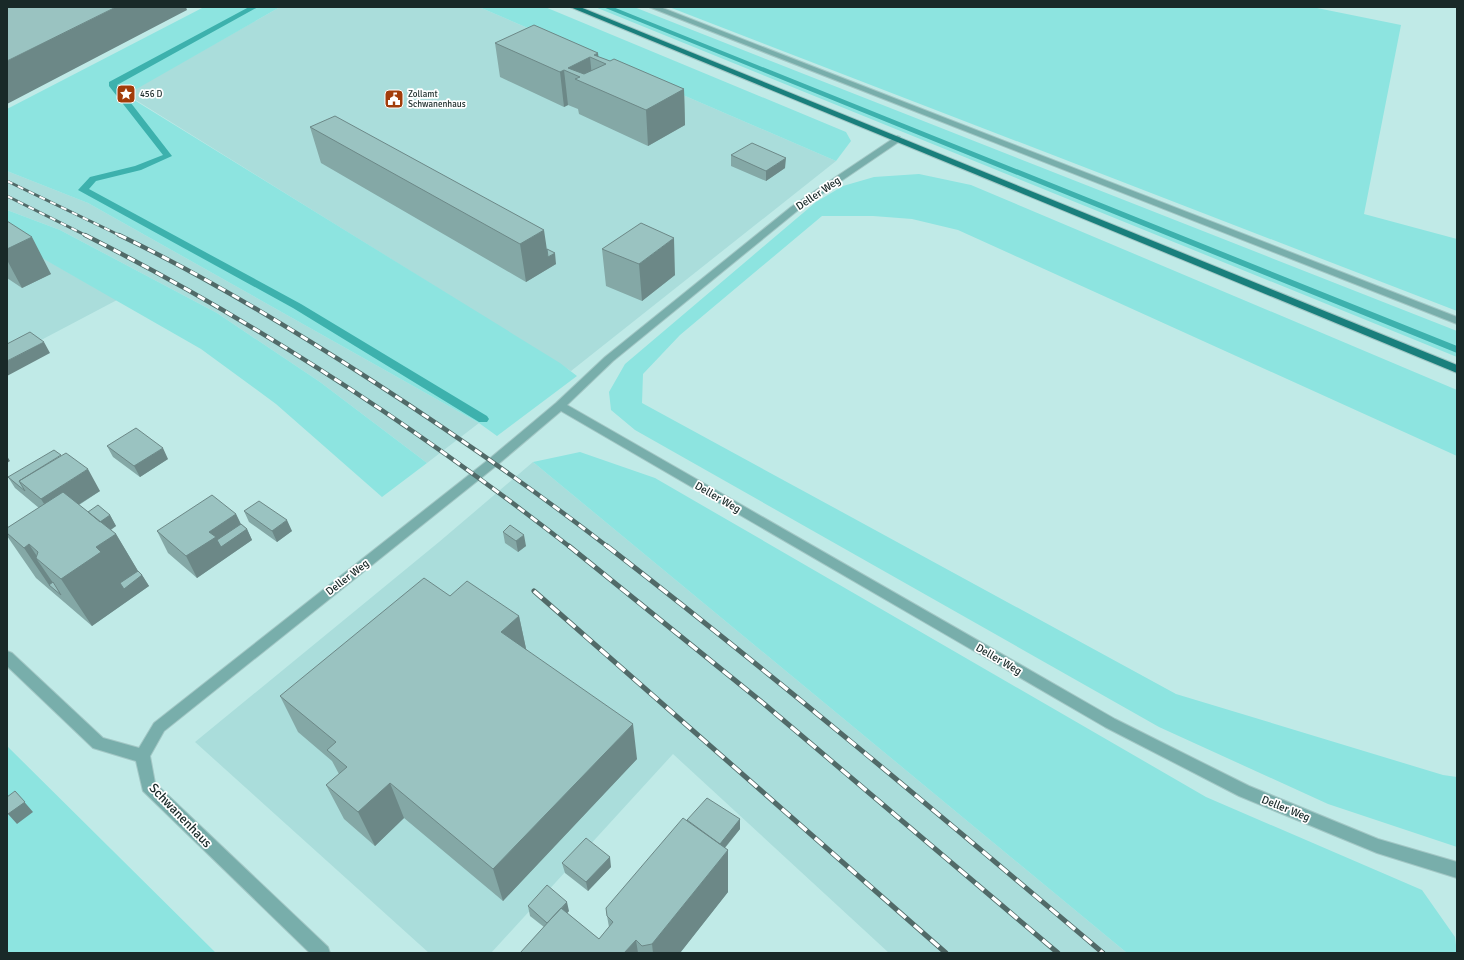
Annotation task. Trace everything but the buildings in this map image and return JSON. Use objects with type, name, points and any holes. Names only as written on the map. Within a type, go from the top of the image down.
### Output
[{"type":"main road","points":[[574,7],[1457,369]]},
{"type":"street","points":[[653,7],[1457,321]]},
{"type":"street","name":"Deller Weg","points":[[143,756],[158,727],[492,463],[560,406],[609,359],[794,209],[897,139]]},
{"type":"street","name":"Deller Weg","points":[[560,406],[1110,722],[1252,794],[1377,846],[1457,870]]},
{"type":"street","points":[[7,657],[98,743],[143,756]]},
{"type":"street","name":"Schwanenhaus","points":[[143,756],[148,786],[322,953]]},
{"type":"shaded area","points":[[204,7],[280,7],[126,95],[560,363],[577,376],[497,436],[479,423],[88,203],[7,171],[7,109]]},
{"type":"shaded area","points":[[280,7],[479,7],[836,161],[571,371],[126,94]]},
{"type":"shaded area","points":[[479,7],[545,7],[846,132],[851,141],[836,161]]},
{"type":"shaded area","points":[[595,7],[634,7],[1457,331],[1457,357]]},
{"type":"shaded area","points":[[669,7],[1312,7],[1401,25],[1364,214],[1457,239],[1457,311]]},
{"type":"shaded area","points":[[7,171],[88,203],[479,423],[427,463],[320,382],[217,313],[60,230],[7,210]]},
{"type":"shaded area","points":[[919,174],[971,185],[1457,390],[1457,456],[958,230],[912,219],[873,216],[822,216],[680,335],[643,374],[642,403],[1176,694],[1443,775],[1457,777],[1457,847],[1328,804],[1159,727],[635,430],[611,410],[609,392],[625,364],[816,202],[843,186],[874,177]]},
{"type":"shaded area","points":[[7,210],[60,230],[217,313],[320,382],[427,463],[382,497],[276,404],[201,349],[7,238]]},
{"type":"shaded area","points":[[7,238],[117,300],[7,358]]},
{"type":"shaded area","points":[[580,452],[655,478],[1206,797],[1422,890],[1455,937],[1457,953],[1127,953],[533,462]]},
{"type":"shaded area","points":[[533,462],[1127,953],[889,953],[673,754],[491,953],[429,953],[195,742],[439,542]]},
{"type":"shaded area","points":[[7,746],[216,953],[7,953]]},
{"type":"waterway","points":[[254,7],[112,84],[168,156],[138,168],[93,179],[83,190],[297,306],[483,419]]},
{"type":"waterway","points":[[607,7],[1457,350]]},
{"type":"railway","points":[[7,181],[121,236]]},
{"type":"railway","points":[[7,196],[85,235]]},
{"type":"railway","points":[[85,235],[212,304],[335,379],[396,419],[455,461],[570,547]]},
{"type":"railway","points":[[119,235],[217,286],[343,362],[493,462],[608,547]]},
{"type":"railway","points":[[569,546],[763,703],[1058,953]]},
{"type":"railway","points":[[607,546],[733,645],[919,798],[1103,953]]},
{"type":"railway","points":[[534,591],[946,953]]},
{"type":"place","name":"456 D","points":[[126,94]]},
{"type":"place","name":"Zollamt Schwanenhaus","points":[[394,99]]}]
